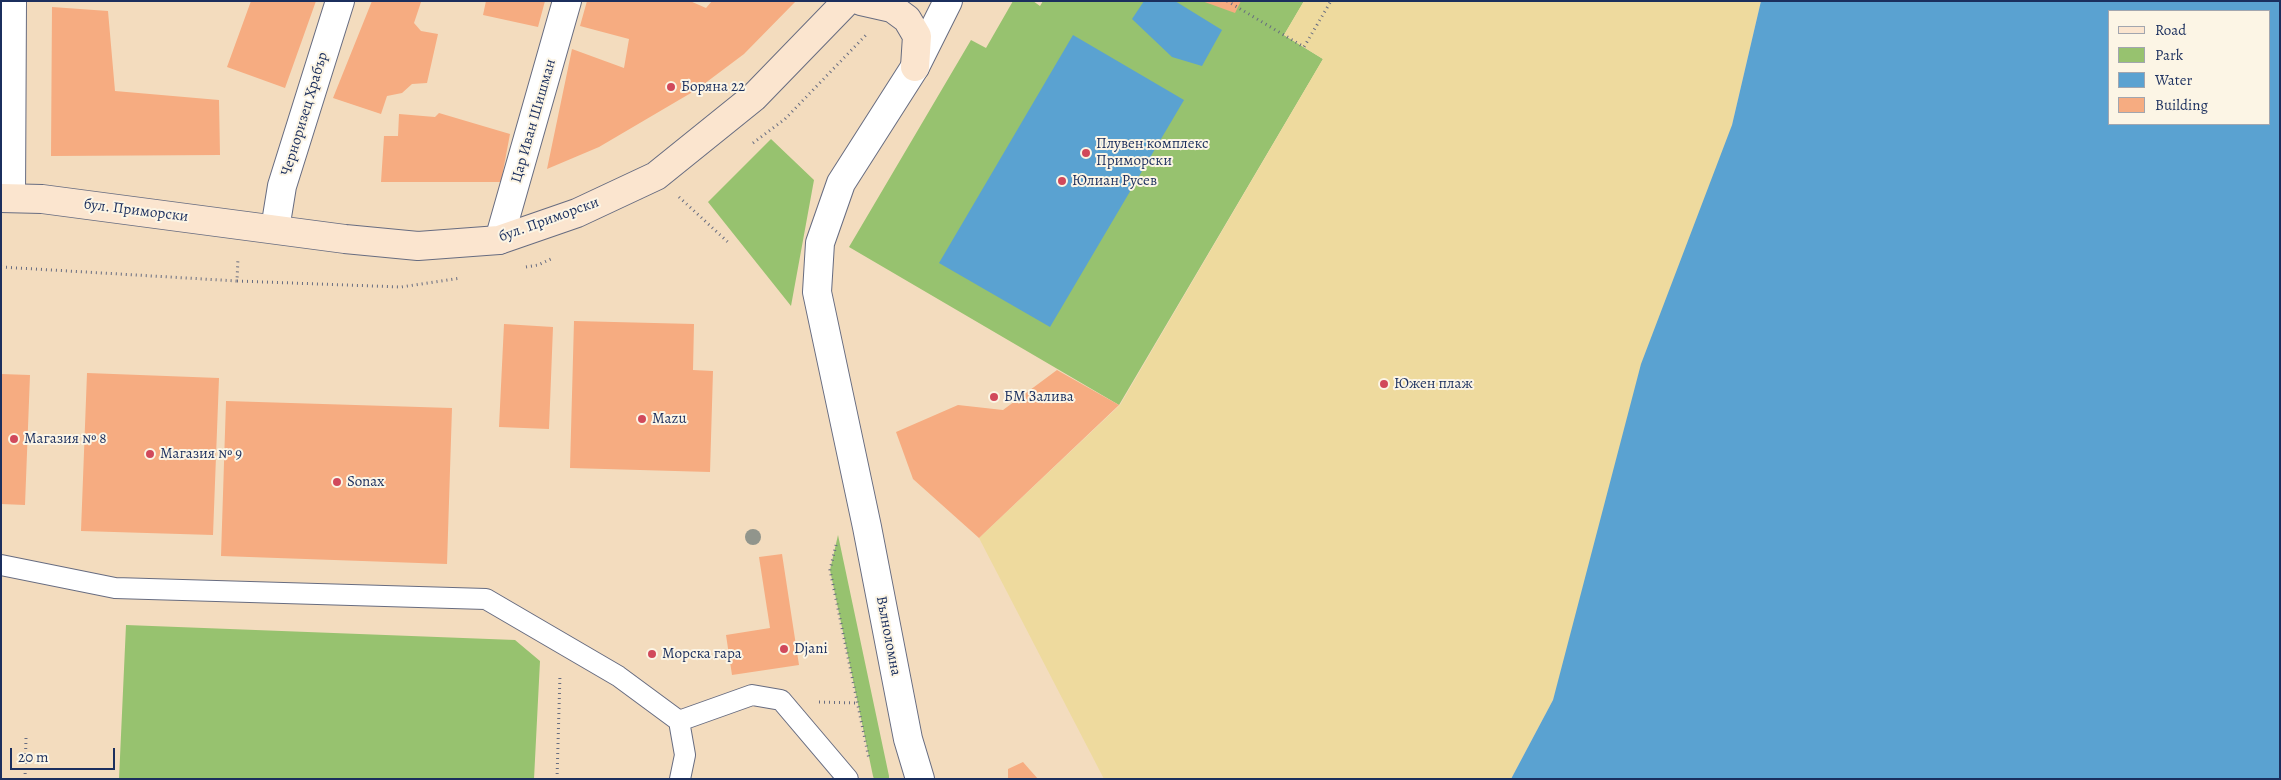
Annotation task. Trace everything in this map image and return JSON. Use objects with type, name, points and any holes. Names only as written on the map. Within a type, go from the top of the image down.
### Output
[{"type":"main road","name":"бул. Приморски","points":[[6,198],[42,199],[345,239],[418,246],[499,240],[577,213],[656,176],[754,97],[847,1]]},
{"type":"main road","points":[[861,1],[892,8],[907,19],[917,36],[915,67]]},
{"type":"street","points":[[6,198],[12,1]]},
{"type":"street","name":"Черноризец Храбър","points":[[275,229],[282,186],[340,1]]},
{"type":"street","name":"Цар Иван Шишман","points":[[499,240],[567,1]]},
{"type":"street","name":"Вълноломна","points":[[920,779],[908,740],[860,491],[817,292],[820,243],[840,183],[915,67],[948,1]]},
{"type":"lane","points":[[1,565],[115,588],[486,599],[561,641],[618,676],[679,721],[685,755],[680,779]]},
{"type":"lane","points":[[679,721],[752,695],[781,700],[848,779]]},
{"type":"path","points":[[1227,1],[1304,47],[1332,1]]},
{"type":"path","points":[[679,197],[730,244]]},
{"type":"path","points":[[1,267],[237,281],[240,224]]},
{"type":"path","points":[[836,544],[830,570],[871,767]]},
{"type":"path","points":[[557,779],[561,641]]},
{"type":"path","points":[[26,738],[26,779]]},
{"type":"green space","name":"Плувен комплекс Приморски","points":[[1013,1],[1033,1],[1040,6],[1043,1],[1304,1],[1284,35],[1323,59],[1119,405],[849,247],[971,40],[986,48]]},
{"type":"green space","points":[[771,139],[814,180],[791,306],[708,202]]},
{"type":"green space","points":[[838,535],[889,779],[874,779],[873,776],[830,570]]},
{"type":"green space","points":[[126,625],[515,640],[540,661],[534,779],[119,779]]},
{"type":"sand","name":"Южен плаж","points":[[1304,1],[1761,1],[1732,125],[1553,700],[1511,779],[1104,779],[979,538],[1120,405],[1323,59],[1284,35]]},
{"type":"water","points":[[1144,1],[1175,1],[1222,30],[1202,66],[1172,57],[1132,19]]},
{"type":"water","points":[[1761,1],[2280,1],[2280,779],[1511,779],[1553,700],[1641,364],[1732,125]]},
{"type":"water","name":"Юлиан Русев","points":[[1073,35],[1184,100],[1050,327],[939,263]]},
{"type":"building","points":[[251,1],[316,1],[285,88],[227,67]]},
{"type":"building","points":[[372,1],[421,2],[414,23],[421,31],[438,34],[427,83],[412,84],[402,93],[387,96],[381,114],[333,98]]},
{"type":"building","points":[[486,1],[545,1],[538,27],[483,15]]},
{"type":"building","points":[[587,1],[690,1],[706,8],[712,1],[796,1],[744,54],[696,90],[599,147],[547,169],[572,49],[624,68],[629,39],[580,26]]},
{"type":"building","points":[[1202,1],[1241,1],[1235,13]]},
{"type":"building","points":[[52,7],[108,11],[115,91],[219,100],[220,155],[51,156]]},
{"type":"building","points":[[439,113],[510,134],[501,182],[381,182],[384,136],[398,136],[399,114],[435,117]]},
{"type":"building","name":"Mazu","points":[[574,321],[694,324],[693,370],[713,371],[710,472],[570,468]]},
{"type":"building","points":[[504,324],[553,327],[549,429],[499,427]]},
{"type":"building","points":[[1057,370],[1119,405],[979,538],[913,479],[896,432],[958,405],[1003,410]]},
{"type":"building","name":"Магазия № 9","points":[[87,373],[219,378],[213,535],[81,531]]},
{"type":"building","name":"Магазия № 8","points":[[1,374],[30,375],[25,505],[1,504]]},
{"type":"building","name":"Sonax","points":[[226,401],[452,408],[447,564],[221,556]]},
{"type":"building","points":[[782,554],[799,665],[732,675],[726,635],[770,628],[759,557]]},
{"type":"building","points":[[1023,762],[1038,779],[1008,779],[1008,769]]},
{"type":"place","name":"Боряна 22","points":[[671,87]]},
{"type":"place","name":"Плувен комплекс Приморски","points":[[1086,153]]},
{"type":"place","name":"Юлиан Русев","points":[[1062,181]]},
{"type":"place","name":"Южен плаж","points":[[1384,384]]},
{"type":"place","name":"БМ Залива","points":[[994,397]]},
{"type":"place","name":"Mazu","points":[[642,419]]},
{"type":"place","name":"Магазия № 8","points":[[14,439]]},
{"type":"place","name":"Магазия № 9","points":[[150,454]]},
{"type":"place","name":"Sonax","points":[[337,482]]},
{"type":"place","name":"Djani","points":[[784,649]]},
{"type":"place","name":"Морска гара","points":[[652,654]]}]
